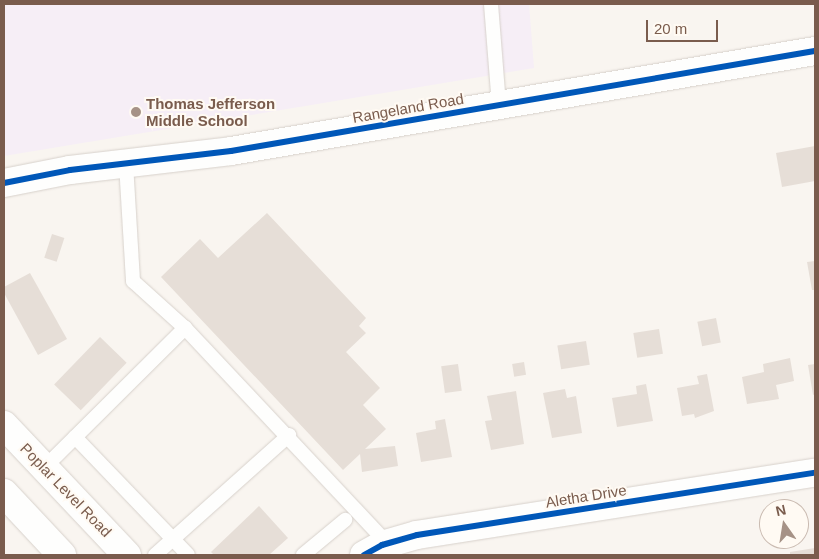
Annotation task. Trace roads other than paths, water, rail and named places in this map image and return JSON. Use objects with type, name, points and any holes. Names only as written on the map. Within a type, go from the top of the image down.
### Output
[{"type":"street","name":"Rangeland Road","points":[[4,183],[126,163],[230,151],[815,51]]},
{"type":"street","name":"Poplar Level Road","points":[[4,425],[127,555]]},
{"type":"street","name":"Aletha Drive","points":[[376,549],[815,473]]},
{"type":"street","points":[[4,493],[60,554]]},
{"type":"lane","points":[[491,4],[499,105]]},
{"type":"lane","points":[[126,163],[133,281],[185,328],[289,435],[376,549]]},
{"type":"lane","points":[[44,468],[185,328]]},
{"type":"lane","points":[[155,555],[174,541],[289,435]]},
{"type":"lane","points":[[74,437],[188,555]]},
{"type":"lane","points":[[304,555],[345,520]]},
{"type":"place","name":"Thomas Jefferson Middle School","points":[[136,112]]}]
